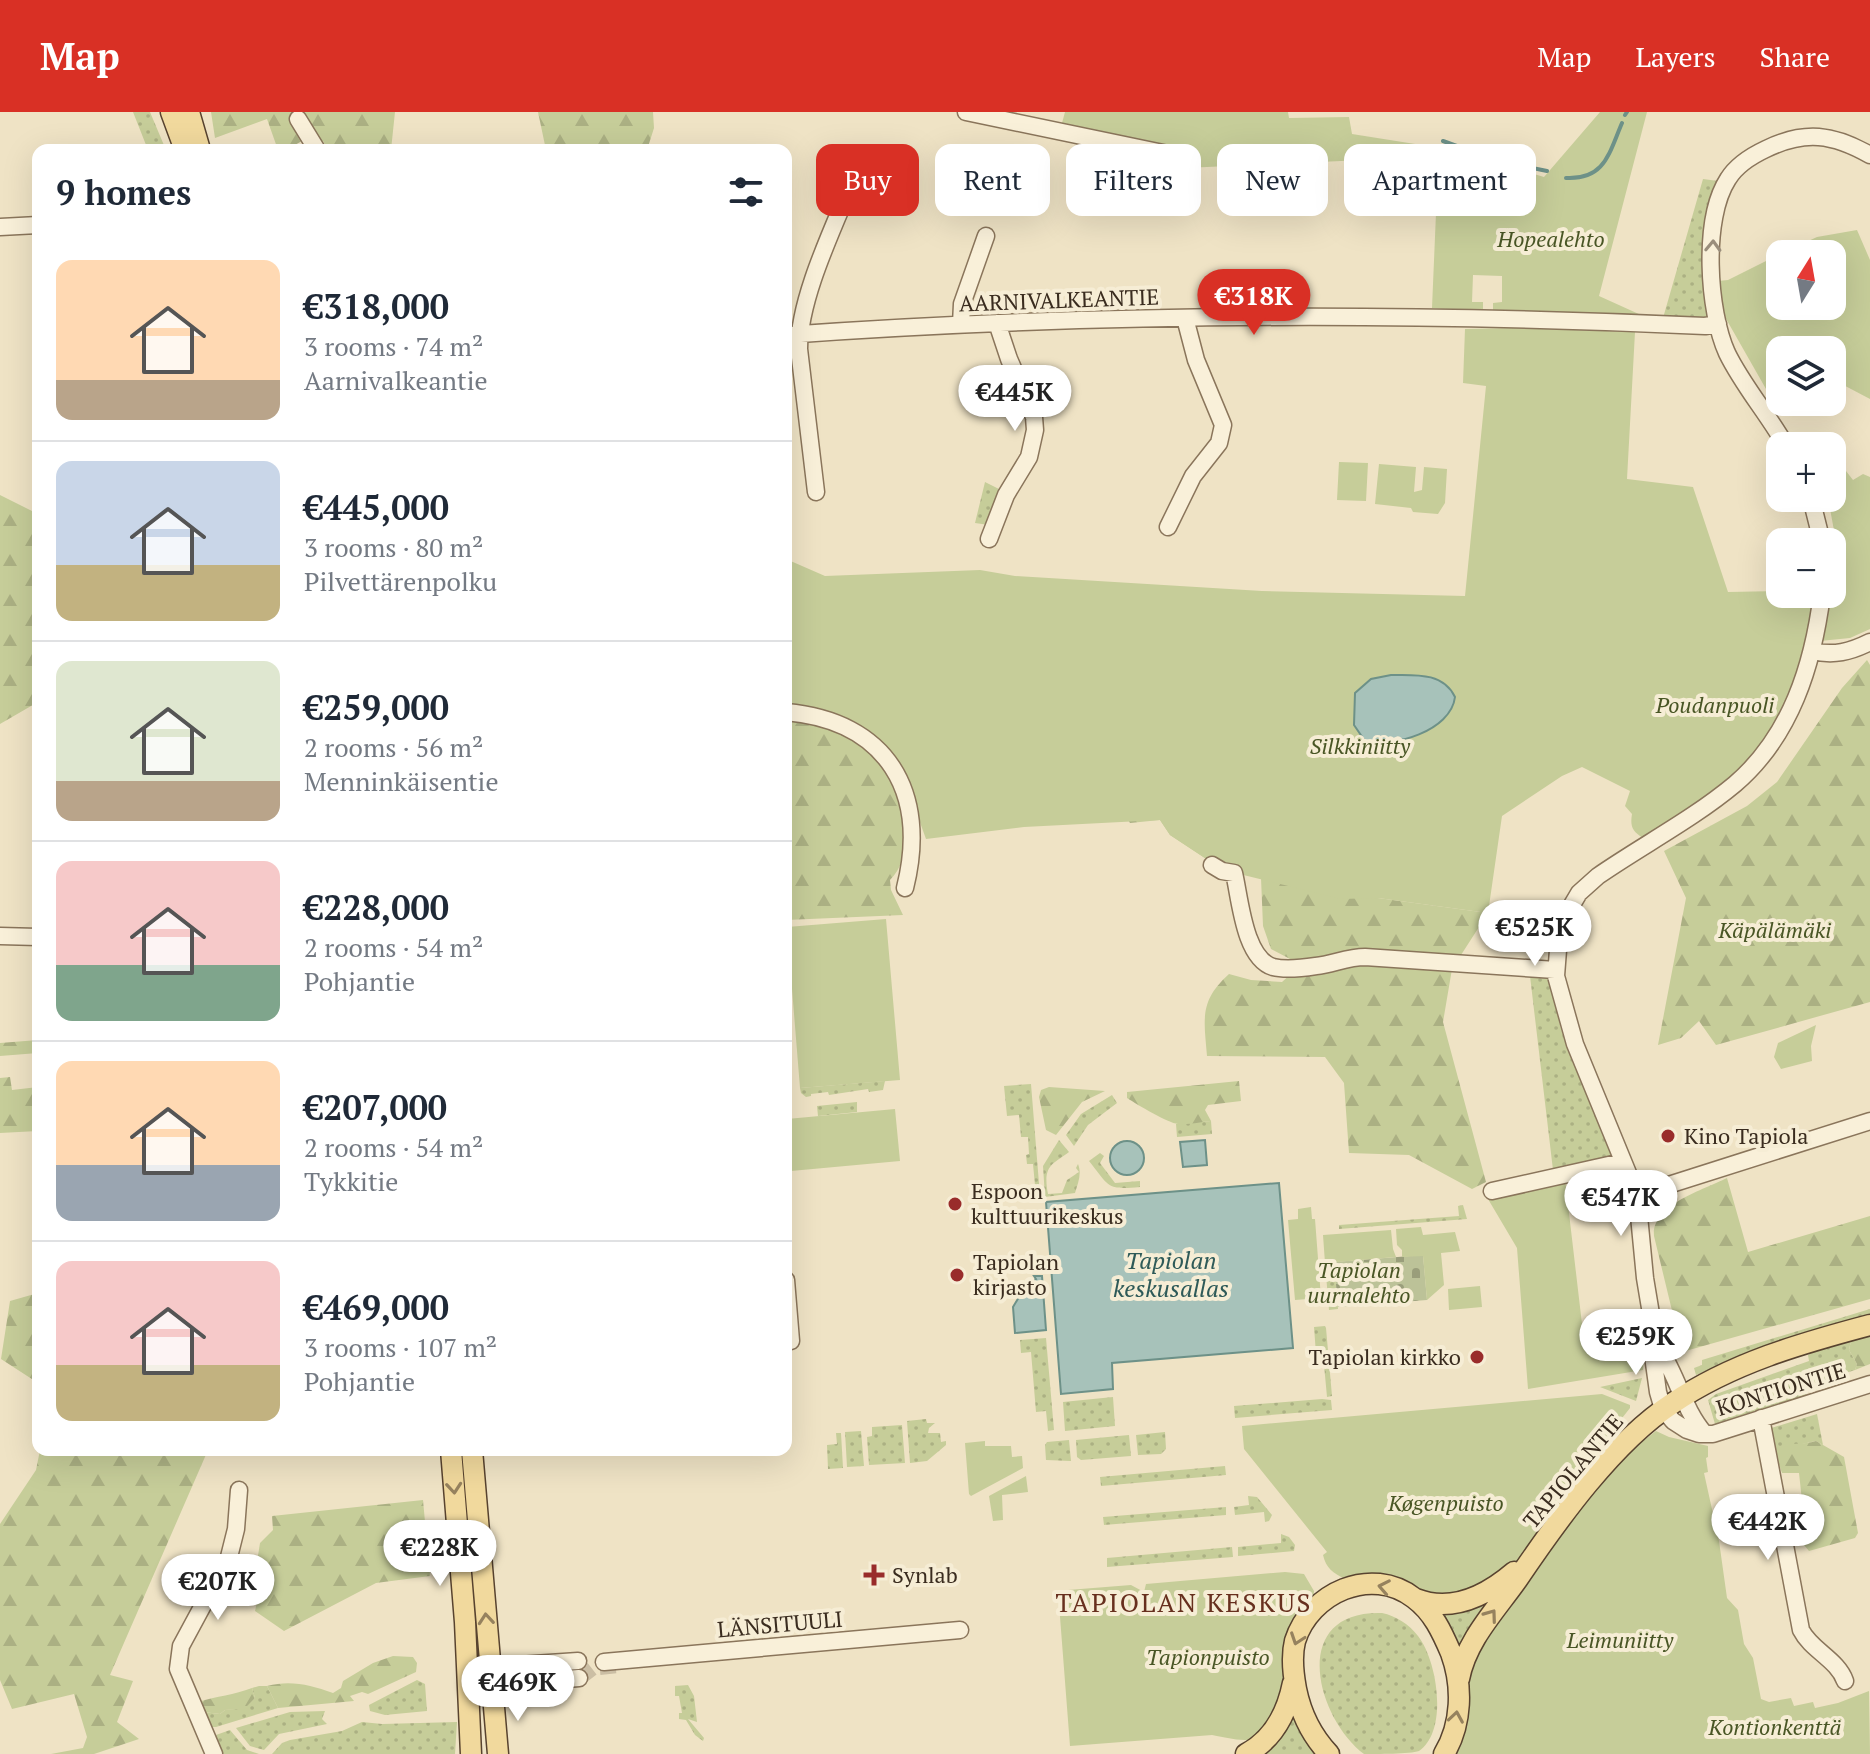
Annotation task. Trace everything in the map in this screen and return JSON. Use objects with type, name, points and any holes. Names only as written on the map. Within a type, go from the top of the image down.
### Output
[{"type":"main road","points":[[171,112],[183,144]]},
{"type":"main road","points":[[189,112],[198,144]]},
{"type":"main road","name":"TAPIOLANTIE","points":[[1459,1679],[1466,1652],[1560,1520],[1620,1449],[1663,1409],[1746,1364],[1870,1325]]},
{"type":"main road","points":[[451,1456],[471,1752]]},
{"type":"main road","points":[[473,1456],[498,1754]]},
{"type":"main road","name":"TAPIOLANTIE","points":[[1294,1679],[1292,1658],[1297,1635],[1310,1613],[1328,1597],[1349,1587],[1370,1584],[1397,1589],[1416,1599],[1442,1605],[1472,1598],[1505,1580],[1533,1556]]},
{"type":"main road","points":[[1416,1599],[1433,1617],[1442,1633],[1459,1679],[1456,1723],[1444,1754]]},
{"type":"main road","points":[[1246,1754],[1268,1738],[1278,1725],[1286,1710],[1294,1679]]},
{"type":"main road","points":[[1294,1679],[1304,1717],[1329,1754]]},
{"type":"street","points":[[966,112],[1120,144]]},
{"type":"street","points":[[298,119],[313,144]]},
{"type":"street","points":[[1777,432],[1726,351],[1718,324],[1713,297],[1713,224],[1718,201],[1727,180],[1738,166],[1766,148],[1819,136],[1834,137],[1870,155]]},
{"type":"street","points":[[816,492],[799,349],[793,334],[839,216]]},
{"type":"street","points":[[0,227],[32,225]]},
{"type":"street","points":[[961,324],[962,304],[986,236]]},
{"type":"street","points":[[1168,527],[1193,476],[1219,443],[1223,425],[1196,360],[1185,318]]},
{"type":"street","name":"AARNIVALKEANTIE","points":[[793,334],[961,324],[1185,318],[1517,318],[1718,324]]},
{"type":"street","points":[[989,539],[1006,495],[1029,457],[1035,430],[1034,417],[997,323]]},
{"type":"street","points":[[1663,1409],[1653,1356],[1656,1344],[1645,1278],[1637,1195],[1575,1044],[1555,970],[1562,924],[1579,893],[1598,876],[1722,794],[1751,769],[1784,724],[1799,692],[1812,651],[1820,608]]},
{"type":"street","points":[[1812,651],[1827,655],[1843,653],[1870,642]]},
{"type":"street","points":[[792,713],[813,715],[852,729],[887,759],[898,775],[909,811],[913,844],[905,888]]},
{"type":"street","points":[[1212,865],[1234,873],[1252,947],[1272,967],[1319,966],[1351,957],[1365,957],[1555,970]]},
{"type":"street","points":[[0,936],[32,937]]},
{"type":"street","points":[[1637,1195],[1870,1121]]},
{"type":"street","points":[[1492,1191],[1622,1162]]},
{"type":"street","name":"KONTIONTIE","points":[[1656,1344],[1664,1355],[1691,1417],[1705,1434]]},
{"type":"street","name":"KONTIONTIE","points":[[1663,1409],[1673,1421],[1687,1430],[1715,1433],[1870,1384]]},
{"type":"street","points":[[1761,1418],[1801,1630],[1841,1672],[1845,1681]]},
{"type":"street","points":[[214,1754],[178,1669],[178,1658],[181,1646],[229,1557],[236,1529],[239,1490]]},
{"type":"street","name":"LÄNSITUULI","points":[[604,1662],[960,1630]]},
{"type":"street","points":[[467,1679],[578,1669]]},
{"type":"green space","points":[[133,112],[150,112],[163,144],[146,144]]},
{"type":"green space","points":[[211,112],[395,112],[392,144],[302,141],[276,144],[267,119],[215,138]]},
{"type":"green space","points":[[538,112],[653,112],[654,128],[649,144],[545,144]]},
{"type":"green space","name":"Hopealehto","points":[[1065,112],[1288,112],[1289,118],[1349,117],[1352,134],[1415,144],[1344,144],[1344,161],[1328,162],[1328,144],[1217,144],[1217,167],[1201,167],[1201,144],[1163,144],[1062,123]]},
{"type":"green space","name":"Hopealehto","points":[[1600,112],[1647,112],[1599,296],[1641,315],[1640,318],[1493,314],[1493,303],[1502,302],[1502,276],[1473,275],[1472,302],[1483,302],[1483,313],[1432,308],[1436,216],[1536,216],[1536,175],[1544,177]]},
{"type":"green space","points":[[1703,179],[1718,181],[1712,201],[1709,319],[1663,318]]},
{"type":"green space","points":[[1857,230],[1870,260],[1870,399],[1846,386],[1846,336],[1766,336],[1766,389],[1725,317],[1718,281],[1728,280],[1766,261],[1766,320],[1846,320],[1846,240],[1810,240]]},
{"type":"green space","name":"Silkkiniitty","points":[[1465,329],[1635,332],[1627,479],[1693,487],[1728,592],[1766,591],[1766,608],[1814,608],[1797,674],[1764,742],[1730,780],[1643,838],[1633,828],[1632,814],[1625,806],[1630,791],[1582,767],[1562,776],[1502,816],[1488,913],[1378,898],[1341,899],[1223,870],[1170,835],[1160,820],[1024,827],[926,839],[903,775],[875,743],[792,714],[792,562],[825,576],[980,570],[1015,576],[1262,591],[1465,596],[1486,386],[1463,383]]},
{"type":"green space","points":[[1339,462],[1368,463],[1366,501],[1337,500]]},
{"type":"green space","points":[[1379,464],[1416,467],[1414,492],[1422,490],[1424,467],[1447,469],[1445,503],[1438,514],[1375,504]]},
{"type":"green space","points":[[1846,471],[1853,480],[1863,474],[1870,477],[1870,629],[1850,638],[1820,641],[1824,608],[1846,608],[1846,528],[1834,528],[1831,512],[1846,512]]},
{"type":"green space","points":[[985,482],[999,489],[989,525],[975,523]]},
{"type":"green space","points":[[0,495],[32,511],[32,705],[0,724]]},
{"type":"green space","name":"Käpälämäki","points":[[1867,660],[1870,665],[1870,1002],[1716,1045],[1699,1021],[1681,1038],[1658,1045],[1686,898],[1664,851],[1747,806],[1777,782],[1842,688]]},
{"type":"green space","points":[[792,719],[823,723],[850,732],[872,749],[885,765],[902,804],[906,825],[906,846],[901,864],[890,880],[891,890],[903,915],[792,920]]},
{"type":"green space","points":[[1117,802],[1378,898],[1488,913],[1452,969],[1443,1022],[1486,1182],[1472,1189],[1409,1155],[1349,1153],[1344,1083],[1325,1057],[1207,1056],[1206,1011],[1212,993],[1219,984],[1229,974],[1251,980],[1282,982],[1293,972],[1292,960],[1271,949],[1263,926],[1261,878],[1223,870],[1170,835],[1160,820],[1130,823]]},
{"type":"green space","points":[[886,919],[900,1080],[800,1088],[792,989],[792,927]]},
{"type":"green space","points":[[1549,974],[1561,1029],[1611,1153],[1609,1158],[1553,1170],[1530,976]]},
{"type":"green space","points":[[1816,1025],[1811,1046],[1812,1061],[1781,1069],[1774,1057],[1778,1043]]},
{"type":"green space","points":[[32,1040],[32,1053],[0,1056],[0,1043]]},
{"type":"green space","points":[[10,1077],[12,1090],[32,1088],[32,1131],[0,1133],[0,1078]]},
{"type":"green space","points":[[885,1081],[883,1090],[869,1092],[868,1089],[829,1095],[828,1092],[806,1097],[800,1088]]},
{"type":"green space","points":[[1239,1081],[1241,1101],[1208,1105],[1205,1110],[1211,1121],[1173,1123],[1127,1098],[1127,1092]]},
{"type":"green space","points":[[1031,1084],[1040,1196],[1036,1196],[1033,1164],[1027,1164],[1028,1137],[1021,1137],[1019,1115],[1007,1116],[1004,1086]]},
{"type":"green space","points":[[1049,1087],[1105,1091],[1082,1102],[1056,1135],[1046,1130],[1039,1097],[1041,1090]]},
{"type":"green space","points":[[1112,1095],[1117,1103],[1088,1125],[1074,1146],[1066,1135],[1081,1114]]},
{"type":"green space","points":[[857,1102],[857,1112],[818,1116],[817,1106]]},
{"type":"green space","points":[[895,1109],[900,1161],[792,1171],[792,1119]]},
{"type":"green space","points":[[1211,1121],[1212,1134],[1177,1137],[1176,1124]]},
{"type":"green space","points":[[1059,1140],[1069,1152],[1048,1171],[1048,1194],[1062,1193],[1067,1180],[1079,1172],[1076,1168],[1078,1164],[1080,1171],[1078,1182],[1075,1193],[1045,1197],[1043,1166]]},
{"type":"green space","points":[[1100,1153],[1104,1156],[1100,1163],[1115,1183],[1140,1181],[1140,1187],[1114,1187],[1105,1181],[1089,1161]]},
{"type":"green space","points":[[1727,1178],[1748,1252],[1870,1216],[1870,1299],[1682,1352],[1654,1236],[1655,1225],[1669,1207]]},
{"type":"green space","points":[[1565,1179],[1582,1324],[1640,1317],[1644,1344],[1643,1370],[1528,1389],[1517,1248],[1488,1199]]},
{"type":"green space","points":[[1463,1205],[1467,1219],[1339,1229],[1339,1225],[1459,1216],[1458,1206]]},
{"type":"green space","points":[[1311,1207],[1312,1219],[1315,1219],[1321,1298],[1295,1300],[1288,1220],[1298,1219],[1298,1209]]},
{"type":"green space","points":[[1421,1227],[1423,1235],[1455,1232],[1460,1251],[1441,1253],[1444,1285],[1427,1300],[1423,1256],[1402,1257],[1402,1250],[1397,1245],[1396,1229]]},
{"type":"green space","points":[[1391,1230],[1396,1257],[1325,1263],[1323,1235]]},
{"type":"green space","name":"Tapiolan uurnalehto","points":[[1423,1255],[1427,1300],[1338,1307],[1334,1262]]},
{"type":"green space","points":[[1334,1262],[1338,1309],[1329,1310],[1325,1263]]},
{"type":"green space","points":[[1480,1286],[1482,1307],[1449,1310],[1448,1289]]},
{"type":"green space","points":[[32,1295],[32,1379],[1,1359],[10,1301]]},
{"type":"green space","points":[[1870,1309],[1870,1319],[1727,1362],[1696,1375],[1694,1368],[1702,1365],[1702,1360]]},
{"type":"green space","points":[[1325,1326],[1332,1396],[1327,1397],[1323,1354],[1316,1354],[1314,1327]]},
{"type":"green space","points":[[1870,1333],[1870,1364],[1855,1370],[1857,1364],[1849,1350],[1852,1336]]},
{"type":"green space","points":[[1852,1336],[1849,1350],[1857,1364],[1855,1370],[1804,1387],[1806,1395],[1715,1424],[1708,1400],[1716,1394],[1809,1361],[1808,1355]]},
{"type":"green space","points":[[1046,1338],[1054,1430],[1048,1431],[1046,1411],[1036,1412],[1031,1352],[1021,1353],[1020,1340]]},
{"type":"green space","points":[[1642,1378],[1636,1401],[1600,1387]]},
{"type":"green space","name":"Køgenpuisto","points":[[1602,1394],[1630,1405],[1630,1408],[1573,1480],[1576,1484],[1517,1564],[1461,1598],[1345,1579],[1337,1575],[1326,1563],[1323,1555],[1327,1552],[1244,1449],[1242,1426]]},
{"type":"green space","points":[[1113,1397],[1115,1426],[1065,1431],[1063,1402]]},
{"type":"green space","points":[[1331,1400],[1332,1410],[1235,1418],[1234,1406]]},
{"type":"green space","points":[[1817,1414],[1823,1445],[1816,1441],[1774,1450],[1768,1429]]},
{"type":"green space","points":[[926,1419],[927,1423],[935,1423],[928,1433],[940,1433],[941,1442],[946,1441],[946,1445],[927,1461],[910,1463],[907,1421]]},
{"type":"green space","points":[[902,1425],[905,1463],[869,1465],[867,1437],[872,1436],[872,1427]]},
{"type":"green space","points":[[861,1431],[864,1466],[847,1467],[845,1432]]},
{"type":"green space","name":"Leimuniitty","points":[[1656,1431],[1708,1446],[1708,1472],[1704,1473],[1719,1541],[1727,1598],[1738,1610],[1744,1644],[1753,1658],[1761,1699],[1769,1702],[1791,1698],[1794,1706],[1813,1702],[1815,1708],[1869,1691],[1870,1754],[1454,1754],[1471,1660],[1558,1534],[1597,1487]]},
{"type":"green space","points":[[1165,1432],[1166,1449],[1161,1454],[1138,1455],[1136,1435]]},
{"type":"green space","points":[[836,1433],[841,1433],[843,1468],[828,1469],[827,1445],[837,1444]]},
{"type":"green space","points":[[1129,1435],[1131,1456],[1081,1460],[1077,1457],[1076,1440]]},
{"type":"green space","points":[[1069,1440],[1071,1461],[1046,1460],[1047,1442]]},
{"type":"green space","points":[[985,1441],[985,1446],[1011,1446],[1012,1457],[1022,1456],[1023,1468],[971,1496],[965,1443]]},
{"type":"green space","points":[[1816,1441],[1844,1457],[1858,1533],[1855,1538],[1809,1551],[1804,1545],[1806,1537],[1799,1473],[1782,1473],[1774,1450]]},
{"type":"green space","points":[[39,1456],[205,1456],[110,1675],[133,1681],[117,1722],[139,1739],[94,1754],[51,1754],[83,1748],[87,1737],[74,1694],[12,1709],[0,1680],[0,1524],[36,1470]]},
{"type":"green space","points":[[1225,1466],[1226,1475],[1101,1486],[1100,1477]]},
{"type":"green space","points":[[1026,1476],[1028,1492],[1002,1495],[1003,1520],[993,1521],[989,1496]]},
{"type":"green space","points":[[1248,1496],[1257,1497],[1272,1515],[1269,1521],[1265,1522],[1264,1512],[1235,1515],[1234,1507],[1249,1505]]},
{"type":"green space","points":[[423,1500],[430,1576],[376,1583],[284,1631],[255,1611],[264,1570],[256,1568],[260,1543],[273,1530],[272,1516]]},
{"type":"green space","points":[[1226,1507],[1226,1515],[1104,1525],[1103,1517]]},
{"type":"green space","points":[[1281,1534],[1289,1537],[1295,1545],[1294,1551],[1238,1556],[1238,1547],[1281,1543]]},
{"type":"green space","points":[[1232,1547],[1233,1557],[1107,1567],[1107,1558]]},
{"type":"green space","name":"Tapionpuisto","points":[[1285,1572],[1304,1574],[1314,1591],[1313,1606],[1283,1703],[1254,1739],[1238,1740],[1212,1735],[1070,1746],[1059,1604],[1068,1590],[1131,1585],[1144,1592],[1146,1584]]},
{"type":"green space","points":[[1506,1585],[1463,1655],[1438,1611]]},
{"type":"green space","points":[[1382,1613],[1397,1618],[1418,1636],[1435,1677],[1437,1712],[1434,1728],[1419,1751],[1364,1754],[1344,1733],[1331,1712],[1323,1689],[1320,1666],[1323,1645],[1334,1628],[1353,1616]]},
{"type":"green space","points":[[393,1656],[413,1657],[417,1663],[416,1672],[368,1694],[362,1692],[350,1696],[354,1701],[278,1708],[267,1686],[300,1684],[333,1693],[341,1688],[343,1681],[373,1663]]},
{"type":"green space","points":[[417,1680],[425,1684],[427,1711],[385,1715],[370,1711],[369,1705]]},
{"type":"green space","points":[[688,1685],[694,1696],[697,1722],[688,1719],[704,1738],[703,1741],[695,1735],[686,1720],[679,1719],[679,1713],[682,1713],[679,1696],[675,1696],[675,1686]]},
{"type":"green space","points":[[267,1686],[278,1708],[211,1727],[203,1712],[220,1714],[225,1710],[244,1708],[255,1698],[252,1688]]},
{"type":"green space","points":[[252,1688],[255,1698],[244,1709],[225,1710],[220,1714],[203,1712],[198,1702],[239,1692]]},
{"type":"green space","points":[[1293,1708],[1325,1754],[1255,1754]]},
{"type":"green space","points":[[325,1711],[322,1719],[327,1724],[279,1734],[264,1750],[250,1746],[236,1728],[290,1712]]},
{"type":"green space","points":[[362,1722],[457,1722],[455,1754],[272,1754],[282,1743],[290,1740],[342,1731]]},
{"type":"green space","points":[[230,1730],[247,1750],[259,1754],[222,1754],[216,1735]]},
{"type":"water","points":[[1391,675],[1436,679],[1455,697],[1451,709],[1432,728],[1419,734],[1390,742],[1365,741],[1354,725],[1355,693],[1371,679]]},
{"type":"water","points":[[1205,1140],[1207,1165],[1183,1167],[1180,1142]]},
{"type":"water","points":[[1127,1141],[1139,1146],[1144,1158],[1139,1170],[1127,1175],[1115,1170],[1110,1158],[1115,1146]]},
{"type":"water","name":"Tapiolan keskusallas","points":[[1279,1183],[1293,1348],[1112,1363],[1113,1389],[1061,1394],[1046,1202]]},
{"type":"water","points":[[1034,1276],[1042,1276],[1046,1330],[1015,1333],[1013,1307],[1022,1292],[1035,1289]]},
{"type":"waterway","points":[[1566,178],[1579,177],[1597,169],[1609,154],[1622,123]]},
{"type":"waterway","points":[[1443,141],[1498,161],[1547,171]]},
{"type":"tunnel","points":[[579,1678],[592,1668],[619,1665]]},
{"type":"place","name":"Kino Tapiola","points":[[1668,1136]]},
{"type":"place","name":"Espoon kulttuurikeskus","points":[[955,1204]]},
{"type":"place","name":"Tapiolan kirjasto","points":[[957,1275]]},
{"type":"place","name":"Tapiolan kirkko","points":[[1477,1357]]},
{"type":"place","name":"Synlab","points":[[874,1575]]},
{"type":"district","name":"TAPIOLAN KESKUS","points":[[1184,1603]]},
{"type":"park label","name":"Poudanpuoli","points":[[1715,705]]},
{"type":"park label","name":"Kontionkenttä","points":[[1775,1727]]}]
